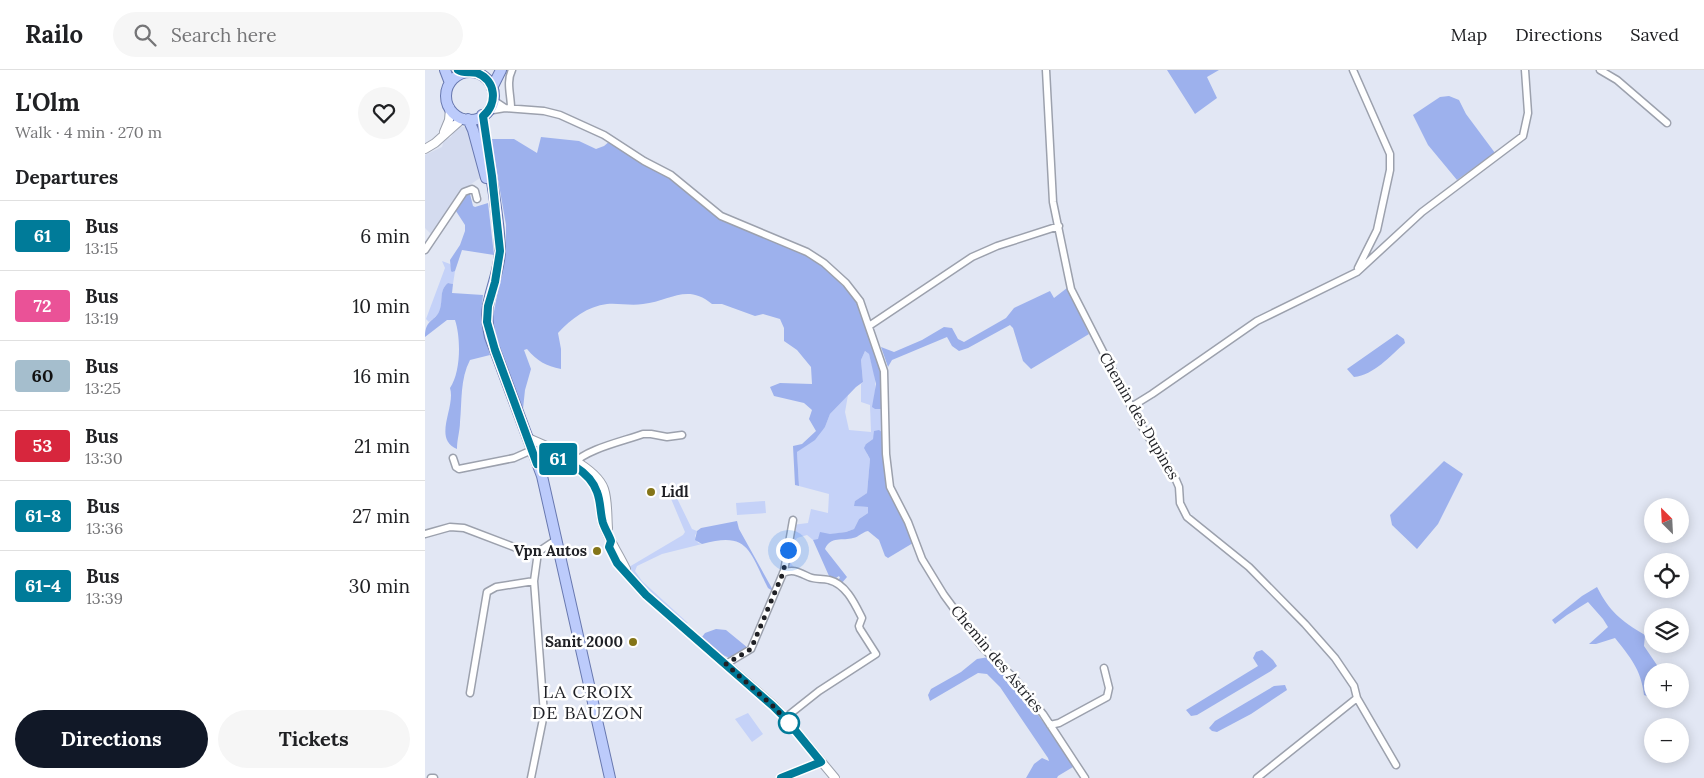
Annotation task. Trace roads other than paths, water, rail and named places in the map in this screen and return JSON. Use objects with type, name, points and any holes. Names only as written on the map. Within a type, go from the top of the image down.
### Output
[{"type":"main road","points":[[445,70],[449,83],[446,96],[453,113],[465,119],[475,119],[485,113],[493,100],[492,88],[482,72],[460,72],[449,83]]},
{"type":"main road","points":[[492,88],[501,70]]},
{"type":"main road","points":[[485,113],[500,251],[495,282],[488,306],[487,322],[495,350],[537,464],[611,778]]},
{"type":"main road","points":[[465,119],[473,130],[494,200]]},
{"type":"street","points":[[508,108],[511,94],[508,84],[512,70]]},
{"type":"street","name":"Chemin des Dupines","points":[[1046,70],[1053,202],[1071,289],[1139,422],[1177,480],[1179,503],[1187,517],[1249,567],[1305,624],[1340,665],[1354,686],[1357,698],[1396,765]]},
{"type":"street","points":[[1353,70],[1390,154],[1390,170],[1377,230],[1357,272]]},
{"type":"street","points":[[1131,407],[1257,321],[1357,272],[1423,212],[1523,136],[1527,113],[1525,70]]},
{"type":"street","points":[[1600,70],[1617,80],[1667,123]]},
{"type":"street","name":"Chemin des Astries","points":[[493,100],[508,108]]},
{"type":"street","points":[[443,136],[448,124],[450,108]]},
{"type":"street","name":"Chemin des Astries","points":[[485,113],[508,108],[543,111],[560,115],[604,135],[644,161],[671,175],[721,216],[807,252],[846,283],[860,301],[884,371],[886,454],[890,487],[908,522],[922,559],[944,595],[983,648],[1015,679],[1050,725],[1085,778]]},
{"type":"street","points":[[425,149],[465,119]]},
{"type":"street","points":[[425,250],[464,192],[472,189],[475,191],[477,199]]},
{"type":"street","points":[[869,326],[972,257],[997,246],[1059,226]]},
{"type":"street","points":[[537,464],[543,458],[550,457],[574,463],[595,451],[643,434],[667,437],[682,435]]},
{"type":"street","points":[[528,438],[556,450],[574,463],[595,487],[602,522],[630,578],[653,602],[726,664],[785,718],[835,778]]},
{"type":"street","points":[[453,458],[456,467],[459,469],[514,458],[532,450]]},
{"type":"street","points":[[726,664],[751,649],[783,573],[793,520]]},
{"type":"street","points":[[425,534],[450,527],[464,528],[527,552],[538,552],[556,540]]},
{"type":"street","points":[[531,778],[544,714],[534,581],[538,552]]},
{"type":"street","points":[[783,573],[797,571],[815,579],[830,580],[846,591],[862,618],[859,629],[876,654],[819,691],[785,718]]},
{"type":"street","points":[[470,692],[487,592],[496,587],[534,581]]},
{"type":"street","points":[[1050,725],[1059,723],[1107,697],[1109,688],[1104,668]]},
{"type":"street","points":[[1257,778],[1357,698]]},
{"type":"street","points":[[782,778],[821,762]]},
{"type":"place","name":"Lidl","points":[[651,492]]},
{"type":"place","name":"Vpn Autos","points":[[597,551]]},
{"type":"place","name":"Sanit 2000","points":[[633,642]]},
{"type":"district","name":"LA CROIX DE BAUZON","points":[[588,702]]}]
